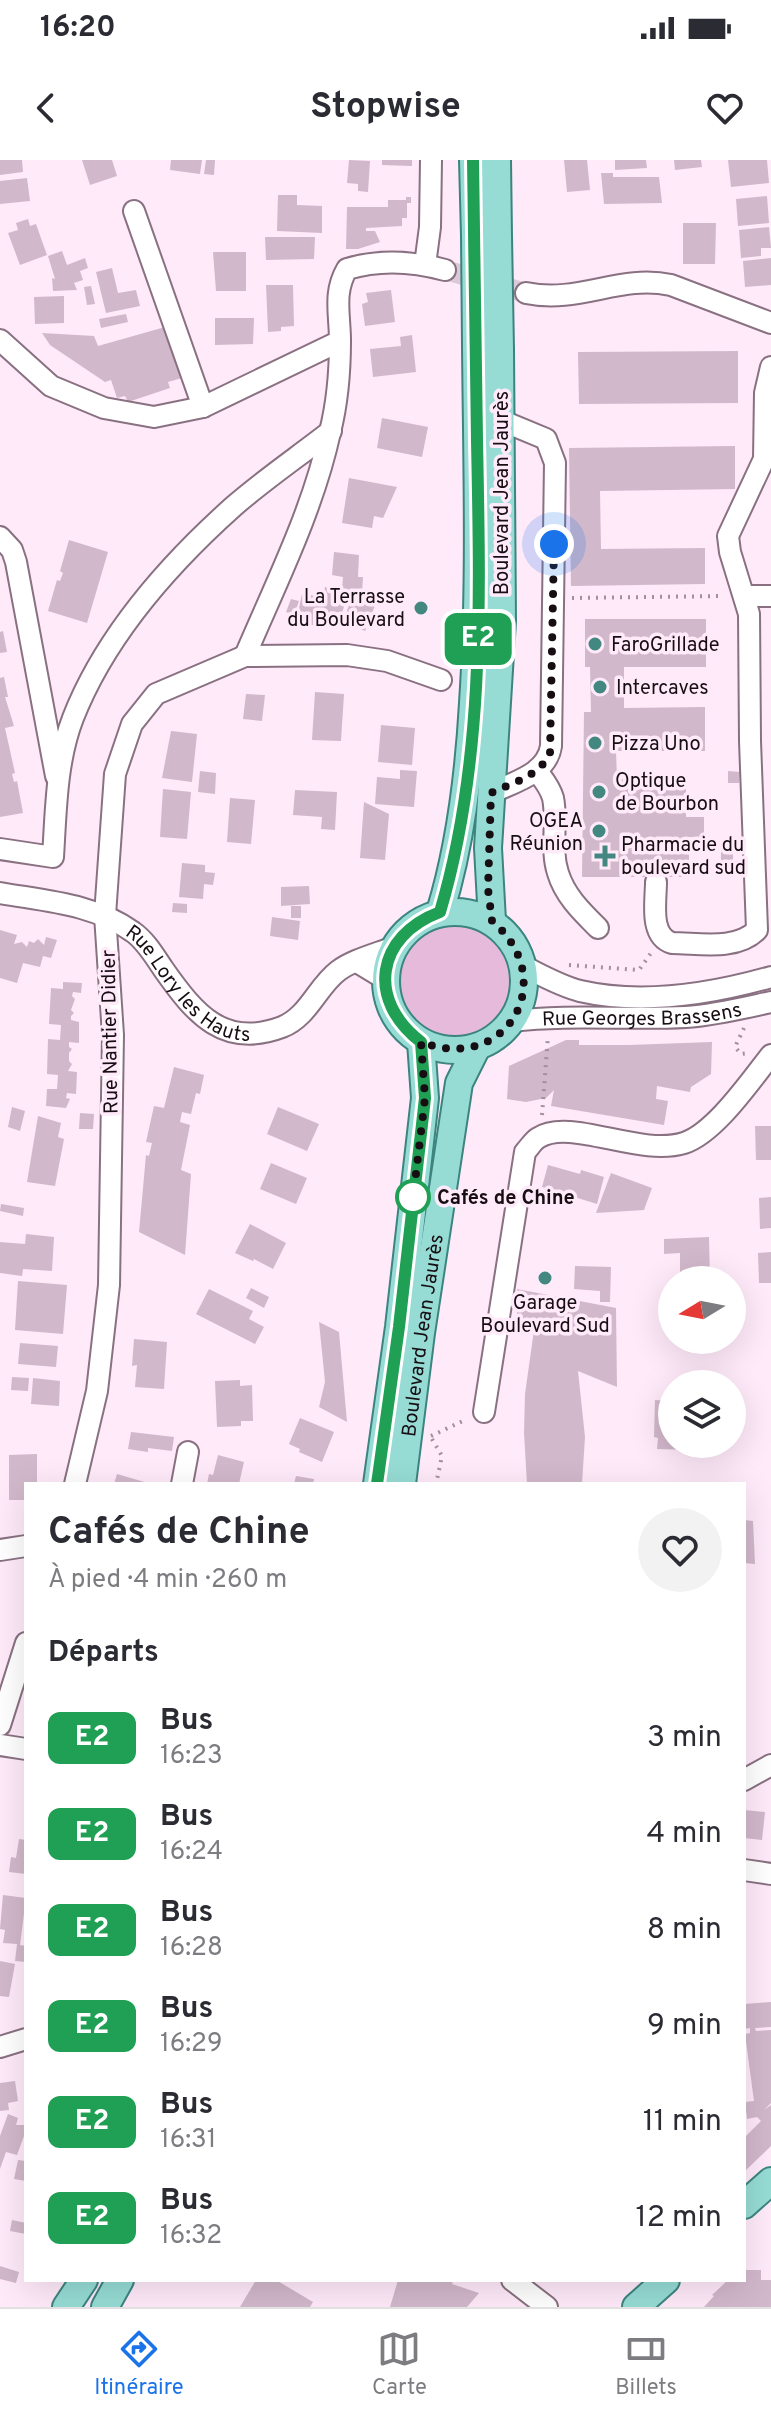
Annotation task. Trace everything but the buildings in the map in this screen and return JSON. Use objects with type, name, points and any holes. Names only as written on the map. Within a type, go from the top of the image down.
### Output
[{"type":"main road","name":"Boulevard Jean Jaurès","points":[[440,912],[459,836],[470,751],[478,632],[488,347],[486,236],[473,160]]},
{"type":"main road","name":"Boulevard Jean Jaurès","points":[[486,236],[497,160]]},
{"type":"main road","name":"Boulevard Jean Jaurès","points":[[488,347],[500,420],[502,621],[491,793],[488,889],[492,921]]},
{"type":"main road","points":[[440,912],[467,912],[492,921],[506,933],[517,949],[523,966],[521,1004],[512,1021],[497,1037],[477,1047],[449,1050],[421,1042],[394,1015],[387,998],[385,979],[394,947],[406,931],[422,919],[440,912]]},
{"type":"main road","name":"Boulevard Jean Jaurès","points":[[377,1482],[399,1327],[425,1098],[421,1042]]},
{"type":"main road","name":"Boulevard Jean Jaurès","points":[[402,1482],[421,1333],[459,1083],[477,1047]]},
{"type":"main road","points":[[746,2203],[771,2181]]},
{"type":"main road","points":[[66,2307],[83,2282]]},
{"type":"main road","points":[[105,2307],[119,2282]]},
{"type":"main road","points":[[636,2307],[664,2282]]},
{"type":"main road","points":[[662,2307],[673,2282]]},
{"type":"street","points":[[245,656],[315,489],[331,431],[340,341],[337,300],[340,283],[347,269],[368,263],[413,262],[435,267],[430,227],[431,160]]},
{"type":"street","points":[[134,211],[203,407]]},
{"type":"street","points":[[526,293],[562,297],[654,281],[771,323]]},
{"type":"street","points":[[0,340],[51,386],[104,408],[154,417],[203,407],[340,341]]},
{"type":"street","points":[[656,882],[657,925],[664,941],[736,943],[748,939],[757,930],[749,614],[728,536],[764,459],[765,393],[771,367]]},
{"type":"street","points":[[491,793],[537,771],[546,762],[551,746],[553,452],[546,439],[500,420]]},
{"type":"street","points":[[0,849],[53,857],[58,784],[72,720],[99,664],[155,585],[235,506],[331,431]]},
{"type":"street","points":[[0,537],[12,550],[16,562],[58,784]]},
{"type":"street","points":[[745,596],[771,596]]},
{"type":"street","name":"Rue Nantier Didier","points":[[75,1482],[97,1391],[109,1285],[113,1035],[105,915],[115,774],[132,724],[156,694],[245,656],[347,655],[387,661],[441,680]]},
{"type":"street","points":[[537,771],[553,800],[557,872],[577,907],[598,928]]},
{"type":"street","name":"Rue Lory les Hauts","points":[[0,893],[105,915],[136,934],[190,1007],[223,1030],[255,1036],[286,1025],[304,1011],[338,971],[394,947]]},
{"type":"street","points":[[357,962],[385,979]]},
{"type":"street","name":"Rue Georges Brassens","points":[[523,966],[557,974],[580,991],[664,996],[721,989],[771,977]]},
{"type":"street","name":"Rue Georges Brassens","points":[[512,1021],[549,1017],[687,1017],[762,1004]]},
{"type":"street","points":[[484,1412],[525,1152],[538,1137],[560,1132],[585,1133],[625,1144],[663,1147],[687,1143],[708,1129],[768,1059]]},
{"type":"street","points":[[182,1482],[188,1452]]},
{"type":"street","points":[[0,1550],[24,1546]]},
{"type":"street","points":[[0,1725],[24,1649]]},
{"type":"street","points":[[0,1745],[24,1749]]},
{"type":"street","points":[[746,1779],[771,1765]]},
{"type":"street","points":[[746,1870],[771,1874]]},
{"type":"street","points":[[0,2047],[24,2040]]},
{"type":"street","points":[[515,2282],[547,2307]]},
{"type":"path","points":[[553,598],[745,596]]},
{"type":"path","points":[[557,974],[639,970],[657,945],[664,941]]},
{"type":"path","points":[[762,1004],[735,1047],[741,1054],[748,1051],[768,1059]]},
{"type":"path","points":[[543,1114],[549,1017]]},
{"type":"path","points":[[436,1482],[442,1456],[430,1437],[484,1412]]},
{"type":"shaded area","points":[[456,925],[478,930],[496,942],[508,960],[513,982],[508,1004],[496,1022],[478,1034],[456,1039],[434,1034],[416,1022],[404,1004],[399,982],[404,960],[416,942],[434,930]]},
{"type":"tunnel","points":[[445,270],[526,293]]},
{"type":"bus line","name":"E2","points":[[377,1482],[399,1327],[425,1098],[421,1042],[394,1015],[387,998],[385,979],[394,947],[406,931],[422,919],[440,912],[459,836],[470,751],[478,632],[473,160]]},
{"type":"place","name":"La Terrasse du Boulevard","points":[[421,608]]},
{"type":"place","name":"FaroGrillade","points":[[595,644]]},
{"type":"place","name":"Intercaves","points":[[600,687]]},
{"type":"place","name":"Pizza Uno","points":[[595,743]]},
{"type":"place","name":"Optique de Bourbon","points":[[599,792]]},
{"type":"place","name":"OGEA Réunion","points":[[599,831]]},
{"type":"place","name":"Pharmacie du boulevard sud","points":[[605,856]]},
{"type":"place","name":"Cafés de Chine","points":[[413,1197]]},
{"type":"place","name":"Garage Boulevard Sud","points":[[545,1278]]},
{"type":"route","points":[[413,1197],[412,1207],[425,1098],[421,1042],[439,1049],[458,1051],[477,1047],[497,1037],[512,1021],[521,1004],[523,966],[517,949],[506,933],[492,921],[488,889],[491,793],[537,771],[550,753],[554,544]]}]
